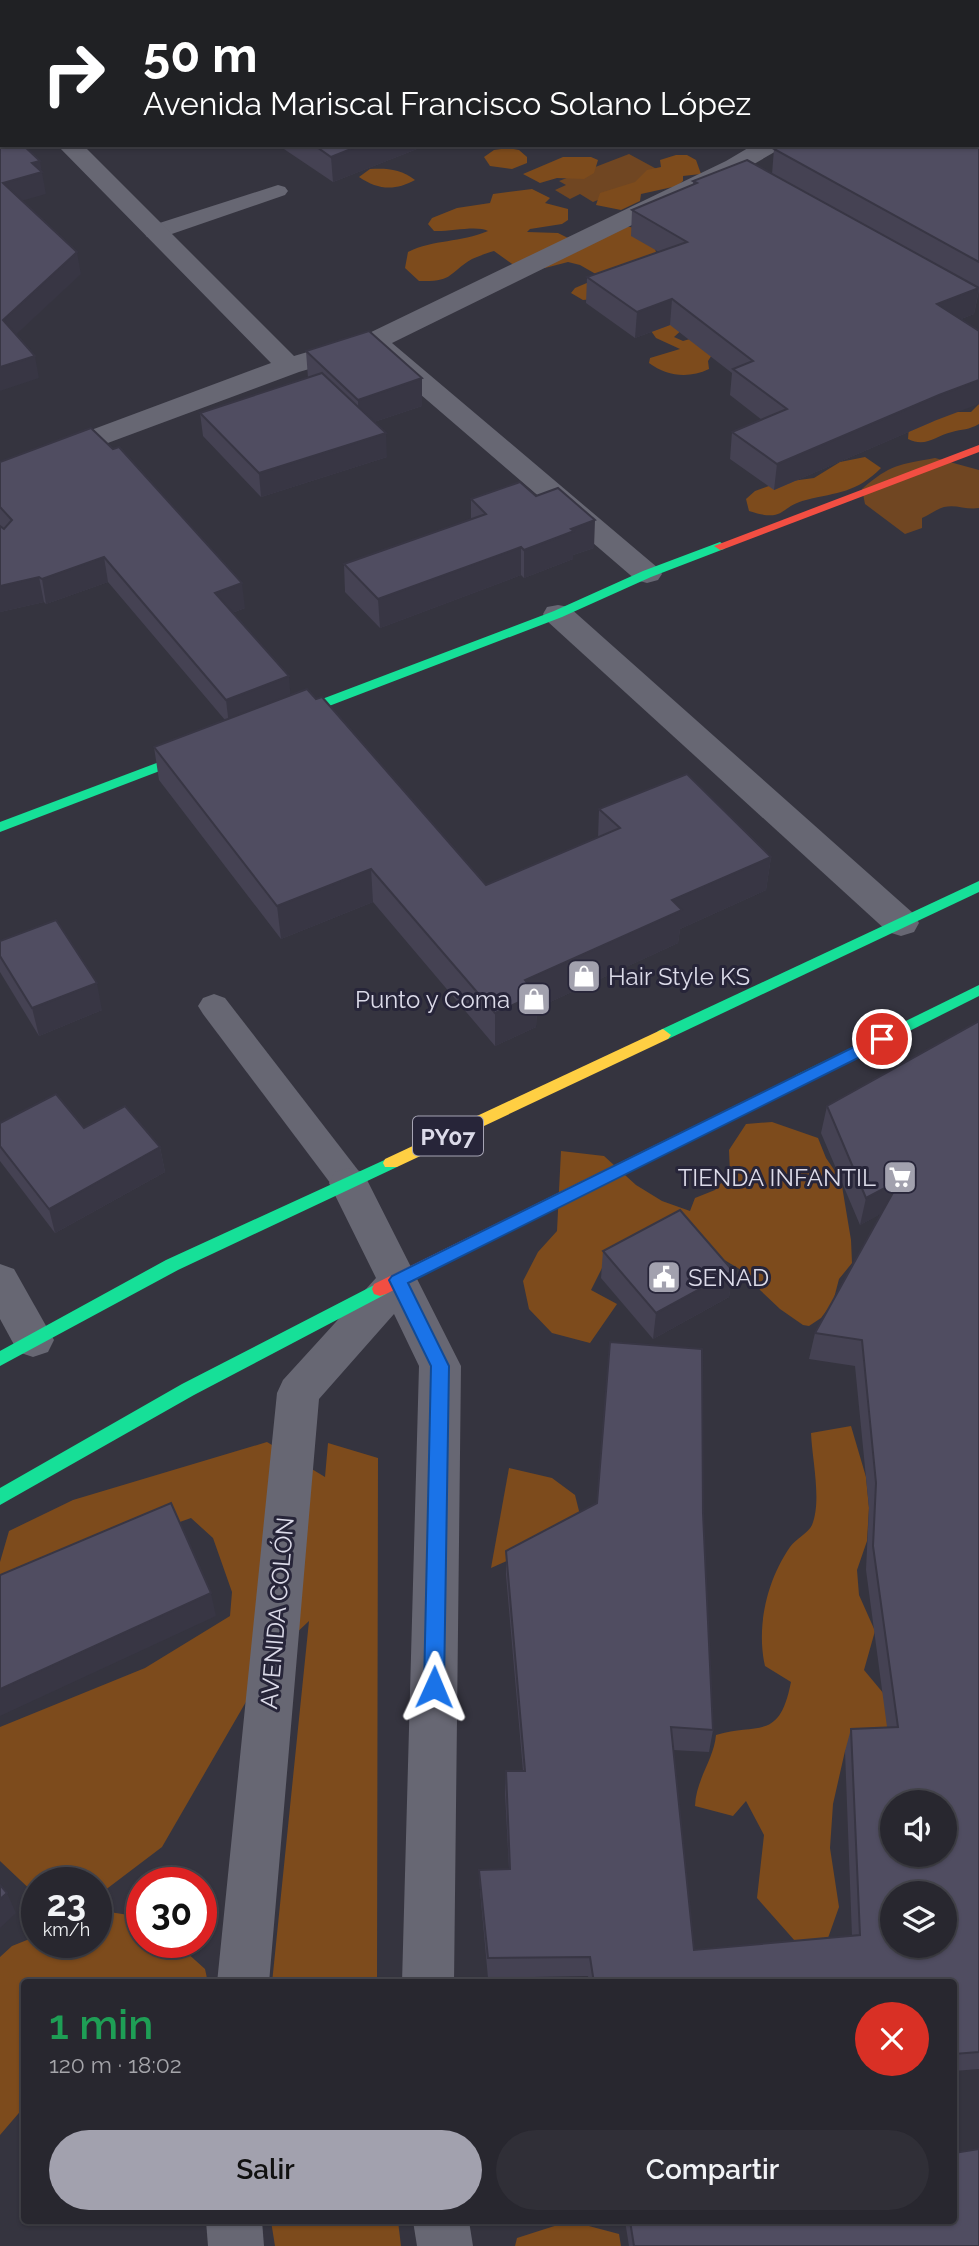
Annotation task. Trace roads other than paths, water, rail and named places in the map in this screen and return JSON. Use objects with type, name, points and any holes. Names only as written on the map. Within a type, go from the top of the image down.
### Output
[{"type":"main road","points":[[260,728],[558,614],[647,574],[979,448]]},
{"type":"main road","points":[[0,827],[221,743]]},
{"type":"main road","name":"PY07","points":[[16,1349],[170,1266],[283,1211],[349,1183],[979,886]]},
{"type":"main road","points":[[0,1497],[152,1408],[268,1345],[979,990]]},
{"type":"street","points":[[71,147],[289,366]]},
{"type":"street","points":[[0,474],[289,366],[374,341],[724,159],[763,147]]},
{"type":"street","points":[[724,159],[758,179]]},
{"type":"street","points":[[374,341],[647,574]]},
{"type":"street","points":[[558,614],[901,923]]},
{"type":"street","points":[[349,1183],[440,1366],[428,1979]]},
{"type":"street","points":[[0,1280],[16,1349]]},
{"type":"street","name":"AVENIDA COLÓN","points":[[243,1979],[298,1393],[398,1280]]},
{"type":"street","points":[[233,2224],[236,2246]]},
{"type":"street","points":[[441,2224],[445,2246]]},
{"type":"lane","points":[[155,232],[278,191]]},
{"type":"lane","points":[[214,1006],[349,1183]]},
{"type":"place","name":"Hair Style KS","points":[[584,976]]},
{"type":"place","name":"Punto y Coma","points":[[534,999]]},
{"type":"place","name":"TIENDA INFANTIL","points":[[900,1177]]},
{"type":"place","name":"SENAD","points":[[664,1277]]}]
